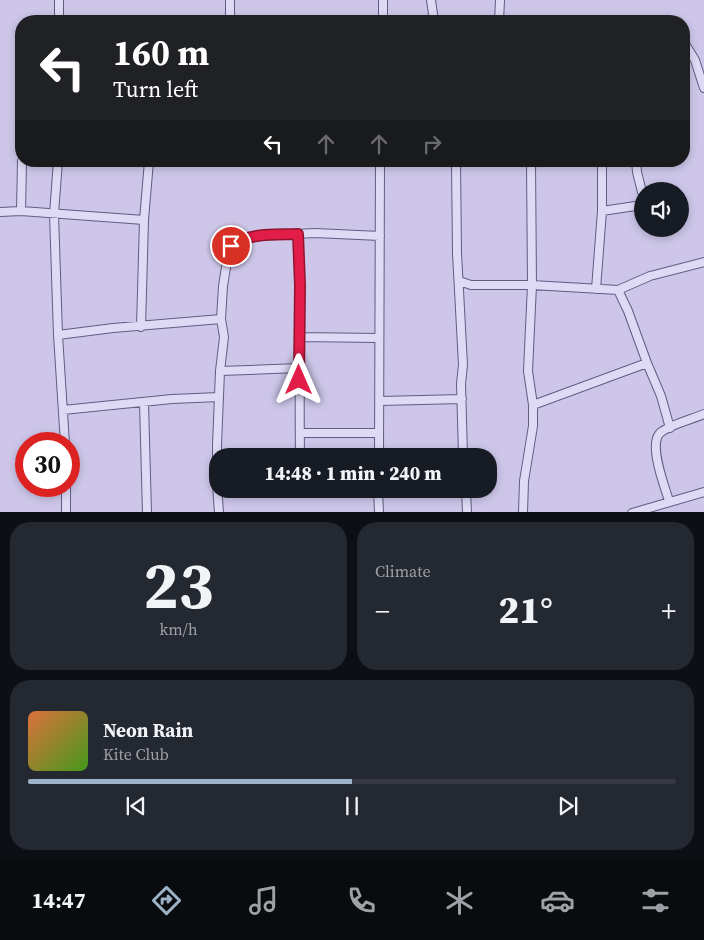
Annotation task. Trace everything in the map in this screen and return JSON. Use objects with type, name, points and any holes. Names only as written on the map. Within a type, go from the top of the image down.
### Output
[{"type":"street","points":[[59,0],[59,15]]},
{"type":"street","points":[[230,0],[230,15]]},
{"type":"street","points":[[383,0],[383,15]]},
{"type":"street","points":[[431,0],[433,15]]},
{"type":"street","points":[[499,15],[500,0]]},
{"type":"street","points":[[690,52],[695,60],[704,88]]},
{"type":"street","points":[[21,211],[22,167]]},
{"type":"street","points":[[58,167],[54,214],[58,334],[65,432]]},
{"type":"street","points":[[141,327],[144,220],[148,167]]},
{"type":"street","points":[[379,448],[380,167]]},
{"type":"street","points":[[456,167],[458,281],[463,365],[463,448]]},
{"type":"street","points":[[523,512],[524,480],[533,426],[533,406],[528,372],[532,285],[531,167]]},
{"type":"street","points":[[596,289],[602,211],[602,167]]},
{"type":"street","points":[[637,167],[640,182]]},
{"type":"street","points":[[602,211],[634,206]]},
{"type":"street","points":[[0,212],[21,211],[144,220]]},
{"type":"street","points":[[219,512],[217,484],[220,371],[224,336],[221,319],[223,286],[231,246],[240,239],[257,236],[315,233],[380,236]]},
{"type":"street","points":[[298,234],[300,285],[300,448]]},
{"type":"street","points":[[458,281],[471,285],[532,285],[618,290],[650,276],[704,262]]},
{"type":"street","points":[[460,293],[471,285]]},
{"type":"street","points":[[618,290],[661,396],[670,428]]},
{"type":"street","points":[[58,334],[221,319]]},
{"type":"street","points":[[300,337],[379,338]]},
{"type":"street","points":[[533,406],[647,363]]},
{"type":"street","points":[[220,371],[299,368]]},
{"type":"street","points":[[64,410],[172,399],[220,397]]},
{"type":"street","points":[[380,401],[462,399]]},
{"type":"street","points":[[144,403],[147,512]]},
{"type":"street","points":[[669,502],[657,458],[656,440],[660,433],[704,414]]},
{"type":"street","points":[[300,433],[379,433]]},
{"type":"street","points":[[632,512],[704,492]]},
{"type":"street","points":[[66,497],[66,512]]},
{"type":"street","points":[[378,498],[379,512]]},
{"type":"street","points":[[466,498],[467,512]]},
{"type":"route","points":[[231,246],[240,239],[257,236],[298,234],[300,285],[299,380]]}]
